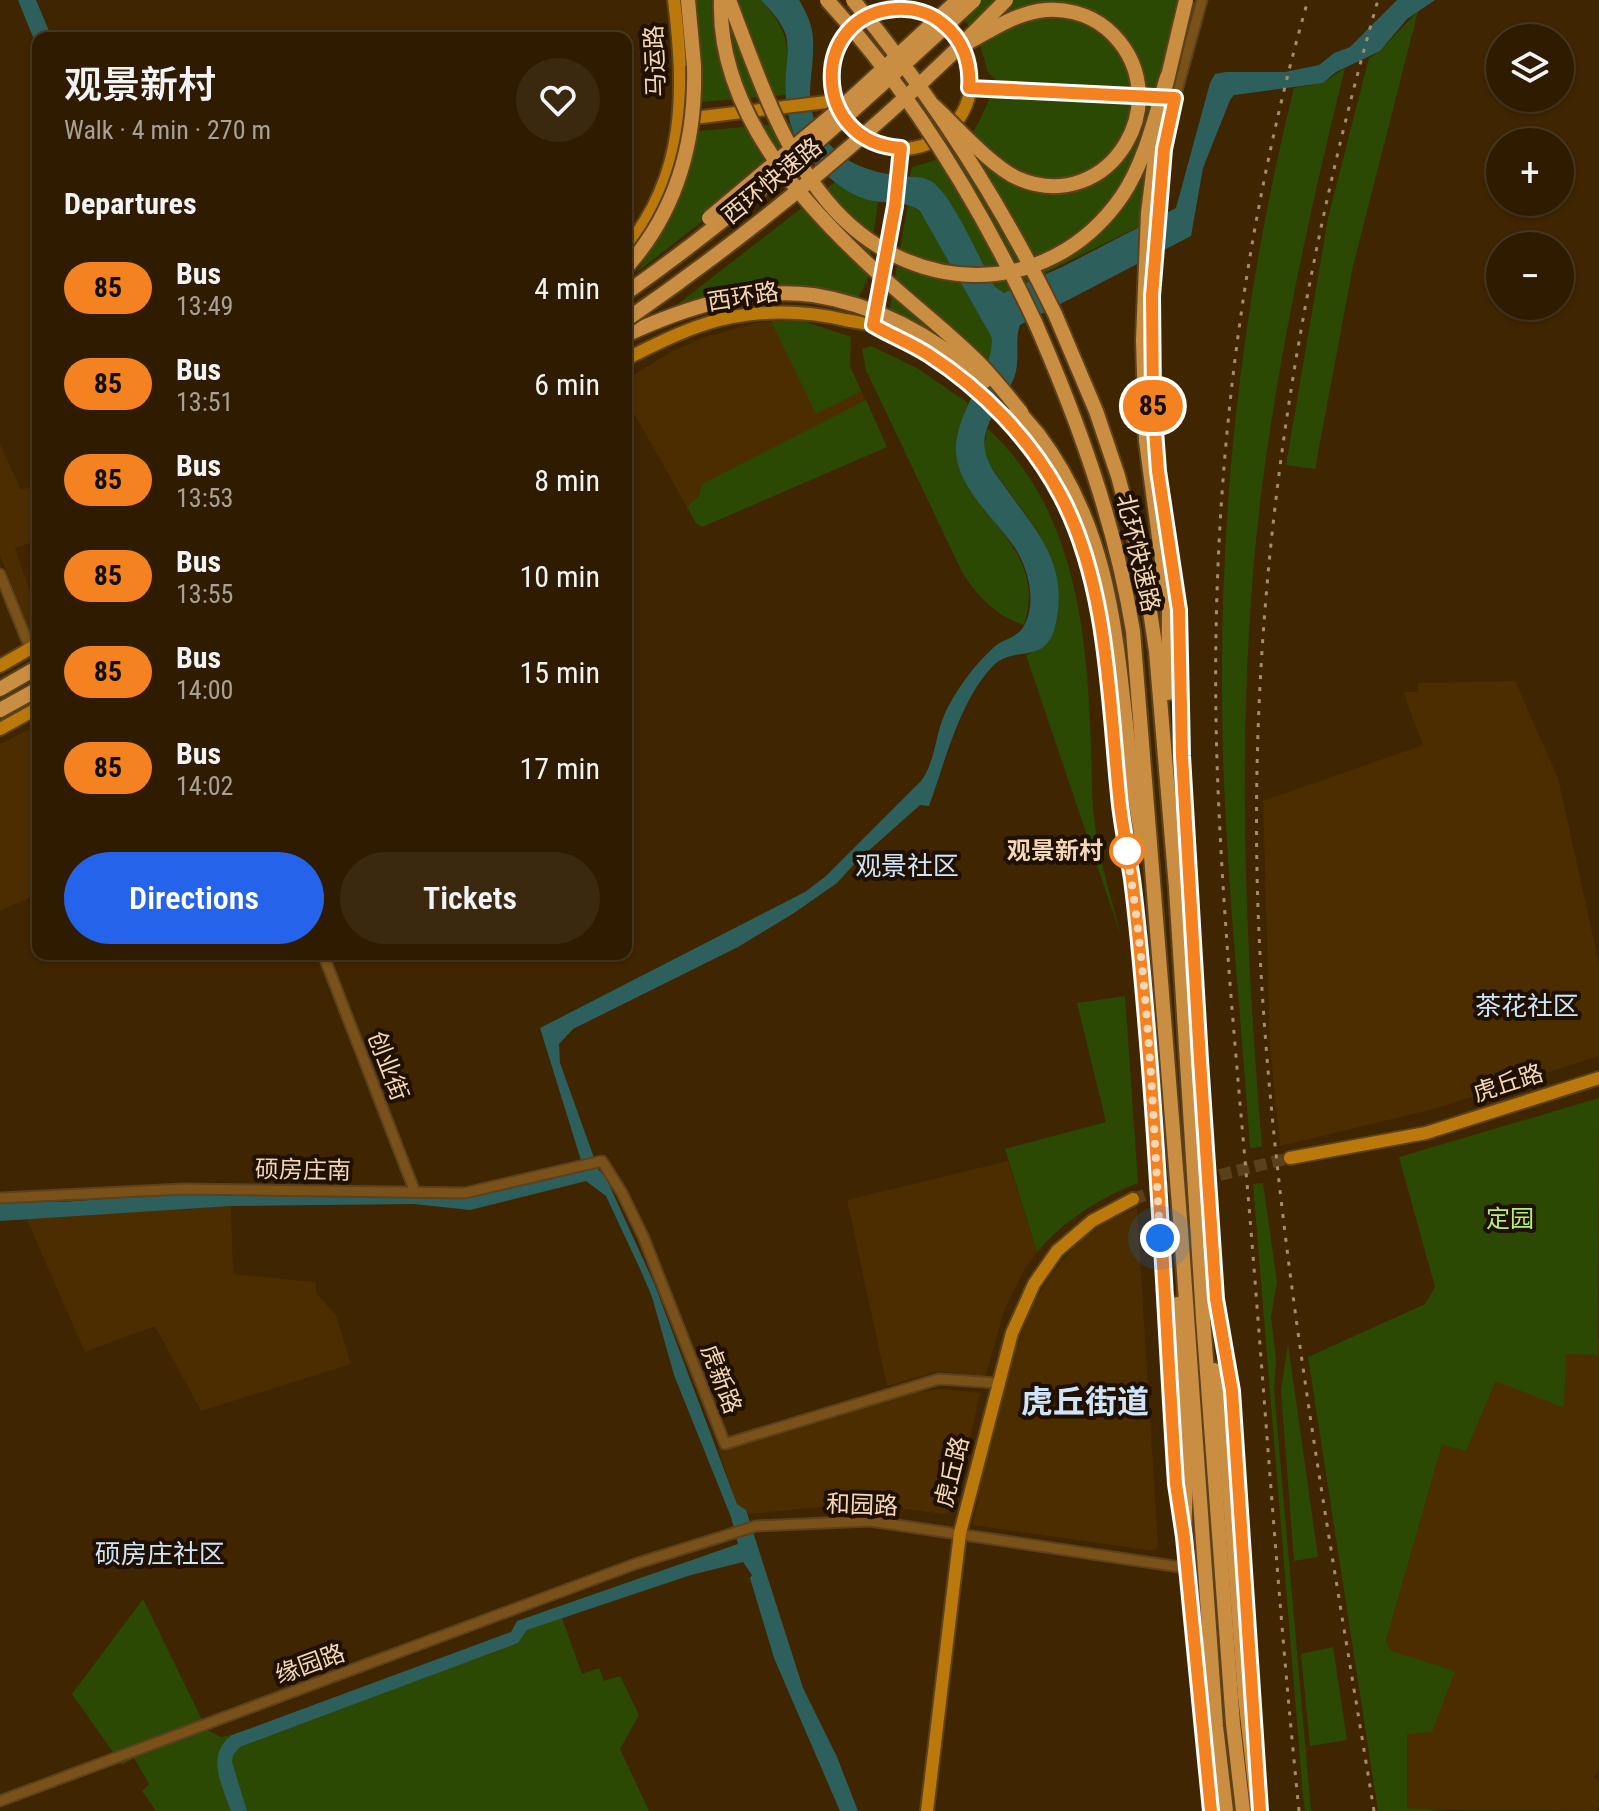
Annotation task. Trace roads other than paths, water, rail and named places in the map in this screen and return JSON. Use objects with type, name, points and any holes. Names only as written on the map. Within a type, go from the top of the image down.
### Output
[{"type":"highway","points":[[632,260],[660,220],[678,182],[687,150],[695,87],[688,0]]},
{"type":"highway","points":[[721,0],[723,38],[737,88],[758,131],[803,196],[863,259],[976,360],[1061,465],[1081,504],[1106,587],[1119,651],[1132,786],[1153,895]]},
{"type":"highway","points":[[729,0],[782,129],[825,200],[859,234],[892,256],[957,275],[992,275],[1037,265],[1061,254],[1097,226],[1129,184],[1149,136],[1186,0]]},
{"type":"highway","name":"北环快速路","points":[[827,0],[867,47],[957,177],[1014,276],[1089,451],[1125,584],[1140,696],[1216,1726],[1226,1811]]},
{"type":"highway","name":"北环快速路","points":[[853,0],[934,106],[1007,221],[1055,314],[1107,442],[1132,526],[1152,614],[1166,765],[1233,1724],[1243,1811]]},
{"type":"highway","points":[[865,0],[883,36]]},
{"type":"highway","points":[[632,278],[844,105],[958,0]]},
{"type":"highway","name":"西环快速路","points":[[632,288],[766,186],[974,0]]},
{"type":"highway","name":"西环快速路","points":[[632,316],[777,208],[867,132],[960,47],[1006,0]]},
{"type":"highway","points":[[934,106],[999,167],[1038,184],[1067,184],[1093,176],[1117,156],[1130,135],[1139,105],[1135,73],[1117,39],[1094,20],[1068,11],[1039,11],[1016,18],[960,47]]},
{"type":"highway","points":[[1166,765],[1169,612],[1146,441],[1143,340],[1149,192],[1167,77]]},
{"type":"highway","points":[[632,332],[678,313],[738,297],[782,293],[826,297],[877,313],[928,338],[968,366],[1021,412]]},
{"type":"highway","points":[[0,689],[32,670]]},
{"type":"highway","points":[[0,710],[32,692]]},
{"type":"highway","points":[[1181,1231],[1177,1320],[1186,1484],[1184,1537]]},
{"type":"highway","points":[[1203,1318],[1223,1407],[1245,1696],[1259,1811]]},
{"type":"main road","name":"马运路","points":[[674,0],[679,63],[678,120]]},
{"type":"main road","points":[[929,0],[929,15]]},
{"type":"main road","points":[[885,10],[912,10],[929,15],[951,30],[968,61],[969,88],[959,117],[946,132],[929,143],[901,148],[876,144],[863,137],[829,102],[834,57],[842,41],[854,27],[885,10]]},
{"type":"main road","points":[[969,88],[1175,98],[1164,149],[1155,261],[1152,334],[1155,438],[1179,610],[1182,756],[1200,1060],[1216,1299],[1232,1391],[1259,1811]]},
{"type":"main road","points":[[632,240],[647,220],[667,180],[678,120],[829,102]]},
{"type":"main road","points":[[873,325],[895,206],[901,148]]},
{"type":"main road","name":"西环路","points":[[632,356],[699,326],[751,315],[798,312],[873,325],[925,352],[967,381],[1001,414],[1045,470],[1072,520],[1090,579],[1103,645],[1134,902],[1149,1055],[1176,1484],[1211,1811]]},
{"type":"main road","points":[[0,666],[32,647]]},
{"type":"main road","points":[[0,729],[32,711]]},
{"type":"main road","name":"虎丘路","points":[[1290,1158],[1426,1133],[1599,1078]]},
{"type":"main road","name":"虎丘路","points":[[927,1811],[960,1533],[997,1383],[1020,1312],[1048,1262],[1065,1242],[1092,1221],[1133,1199]]},
{"type":"street","points":[[1175,98],[1202,0]]},
{"type":"street","points":[[0,574],[32,642]]},
{"type":"street","name":"创业街","points":[[325,960],[415,1192]]},
{"type":"street","name":"硕房庄南","points":[[0,1198],[184,1189],[465,1193],[599,1161]]},
{"type":"street","name":"虎新路","points":[[599,1161],[622,1193],[643,1236],[725,1444],[939,1379],[997,1383]]},
{"type":"street","name":"和园路","points":[[635,1564],[756,1526],[870,1521],[1187,1568]]},
{"type":"street","name":"缘园路","points":[[0,1801],[635,1564]]},
{"type":"water","points":[[18,0],[36,0],[49,32],[32,32],[32,35]]},
{"type":"water","points":[[761,0],[799,0],[807,14],[813,40],[811,103],[813,115],[826,140],[841,155],[860,166],[931,181],[957,214],[994,286],[1004,293],[1176,208],[1215,74],[1285,72],[1319,65],[1334,53],[1350,47],[1397,0],[1435,0],[1407,19],[1380,51],[1336,72],[1323,83],[1234,95],[1203,168],[1191,236],[1020,325],[1016,371],[986,431],[985,450],[993,470],[1036,530],[1052,559],[1059,592],[1058,611],[1048,642],[1040,649],[1001,660],[980,682],[954,734],[929,806],[920,805],[837,883],[794,913],[738,947],[573,1029],[559,1044],[560,1063],[598,1169],[606,1178],[654,1283],[737,1504],[746,1510],[803,1688],[837,1757],[858,1811],[840,1811],[774,1658],[750,1578],[752,1575],[743,1562],[691,1575],[527,1630],[518,1643],[240,1747],[233,1755],[232,1762],[247,1811],[231,1811],[220,1781],[217,1761],[224,1743],[232,1735],[511,1632],[517,1621],[738,1544],[731,1517],[674,1375],[652,1297],[606,1196],[586,1181],[470,1210],[414,1204],[231,1206],[0,1221],[0,1202],[62,1202],[188,1193],[469,1197],[584,1170],[540,1028],[805,892],[826,876],[921,781],[930,763],[944,716],[957,691],[995,646],[1022,629],[1030,610],[1030,588],[1024,566],[1015,548],[970,490],[958,464],[956,450],[962,421],[988,360],[991,336],[920,211],[907,205],[872,201],[851,193],[826,175],[799,144],[787,110],[786,35],[779,21]]},
{"type":"tunnel","points":[[1133,1199],[1290,1158]]},
{"type":"railway","points":[[1299,1811],[1226,932],[1219,818],[1216,665],[1224,473],[1246,282],[1283,93],[1308,0]]},
{"type":"railway","points":[[1374,1811],[1305,1384],[1278,1169],[1260,954],[1257,834],[1259,713],[1266,593],[1279,472],[1297,353],[1320,234],[1378,0]]},
{"type":"place","name":"观景新村","points":[[1127,851]]},
{"type":"district","name":"观景社区","points":[[907,866]]},
{"type":"district","name":"茶花社区","points":[[1527,1006]]},
{"type":"district","name":"虎丘街道","points":[[1085,1402]]},
{"type":"district","name":"硕房庄社区","points":[[160,1554]]},
{"type":"park label","name":"定园","points":[[1510,1219]]}]
